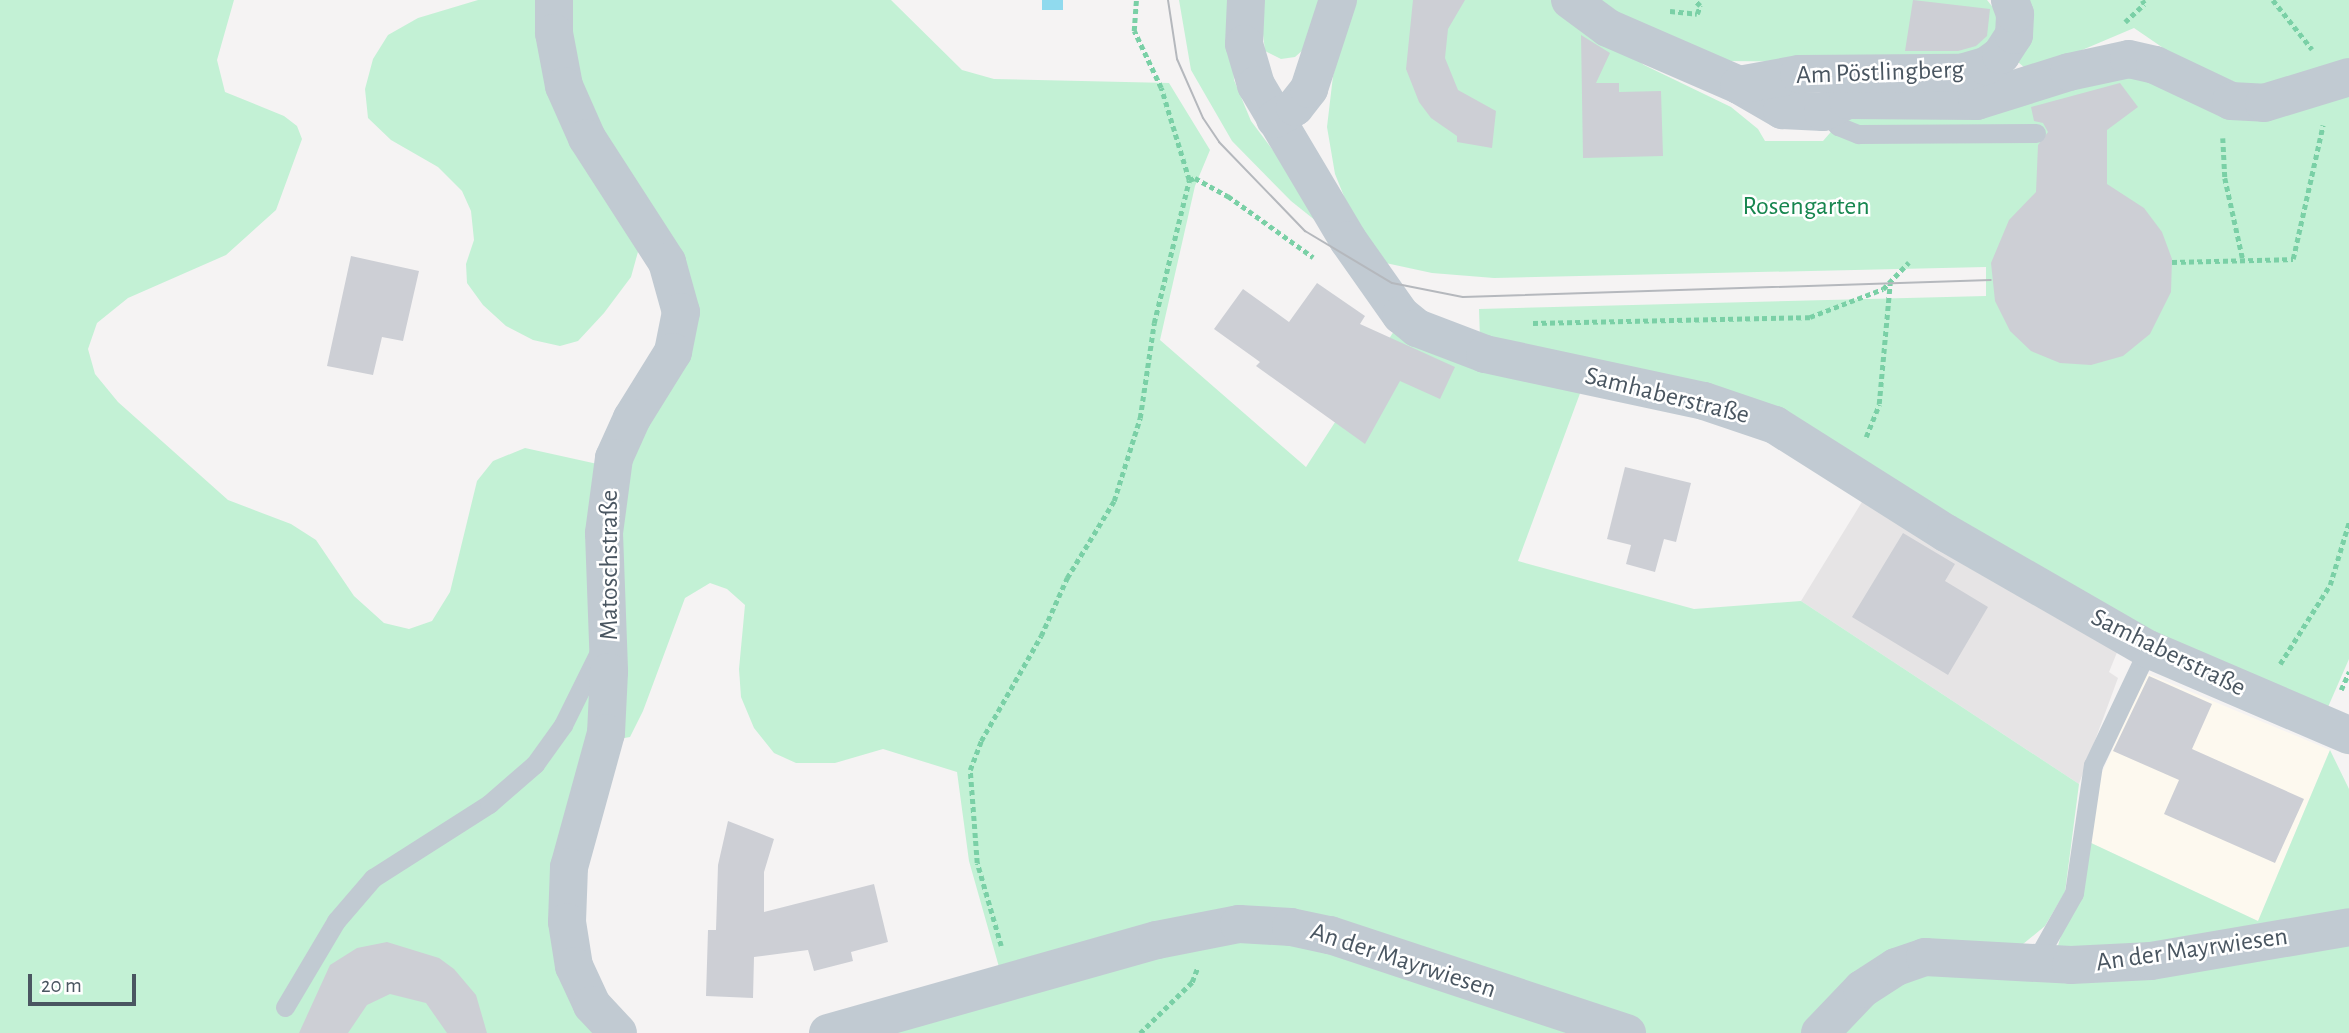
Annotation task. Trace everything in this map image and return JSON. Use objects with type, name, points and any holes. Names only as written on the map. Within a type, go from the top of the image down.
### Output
[{"type":"street","name":"Matoschstraße","points":[[554,0],[554,33],[564,86],[587,138],[667,262],[681,312],[673,352],[625,430],[614,458],[604,533],[609,640],[606,733],[569,867],[567,922],[582,988],[600,1017],[618,1033]]},
{"type":"street","name":"Samhaberstraße","points":[[1245,0],[1248,65],[1275,119],[1348,240],[1401,315],[1416,328],[1497,357],[1724,406],[1775,425],[1946,533],[2148,649],[2349,735]]},
{"type":"street","points":[[1275,119],[1295,107],[1309,89],[1338,0]]},
{"type":"street","name":"Am Pöstlingberg","points":[[1570,0],[1620,34],[1739,85],[1782,110],[1823,112],[1848,100],[1987,99],[2069,72],[2129,59],[2155,65],[2231,101],[2264,103],[2333,72]]},
{"type":"street","name":"Am Pöstlingberg","points":[[1739,85],[1799,74],[1961,73],[1986,66],[2001,55],[2014,35],[2015,14],[2010,0]]},
{"type":"street","name":"An der Mayrwiesen","points":[[828,1033],[1013,984],[1190,932],[1239,924],[1291,927],[1330,935],[1628,1033]]},
{"type":"street","name":"An der Mayrwiesen","points":[[1820,1033],[1862,989],[1911,961],[1948,956],[2035,962],[2151,961],[2349,927]]},
{"type":"lane","points":[[1823,112],[1838,126],[1858,134],[2036,132]]},
{"type":"lane","points":[[285,1007],[336,920],[373,878],[489,804],[535,764],[563,725],[598,652],[609,640]]},
{"type":"lane","points":[[2035,962],[2074,893],[2094,765],[2148,649]]},
{"type":"path","points":[[1013,984],[982,888],[970,812],[970,771],[981,741],[1041,636],[1067,578],[1114,501],[1140,418],[1154,323],[1189,180],[1161,88],[1134,31],[1136,0]]},
{"type":"path","points":[[1688,14],[1700,9],[1694,0]]},
{"type":"path","points":[[2119,28],[2144,4],[2142,0]]},
{"type":"path","points":[[2172,262],[2293,259],[2333,72],[2273,0]]},
{"type":"path","points":[[1189,180],[1195,178],[1228,196],[1325,265]]},
{"type":"path","points":[[1518,323],[1802,318],[1860,301],[1890,283],[1909,262]]},
{"type":"path","points":[[1838,464],[1855,431],[1867,438],[1876,416],[1890,283]]},
{"type":"path","points":[[2258,696],[2320,606],[2348,540],[2349,522]]},
{"type":"path","points":[[1140,1033],[1192,982],[1196,961],[1190,932]]},
{"type":"shaded area","points":[[1865,497],[2118,650],[2109,672],[2118,678],[2079,784],[1801,601]]},
{"type":"shaded area","points":[[2146,673],[2330,750],[2258,921],[2089,842],[2093,793]]},
{"type":"green space","points":[[0,0],[234,0],[217,60],[225,92],[284,116],[297,126],[302,139],[276,210],[226,255],[128,298],[97,323],[88,349],[95,374],[118,402],[228,500],[291,524],[316,540],[354,596],[384,623],[409,629],[432,621],[450,592],[477,481],[493,461],[525,448],[602,465],[599,681],[568,835],[599,1033],[0,1033]]},
{"type":"green space","points":[[478,0],[543,0],[641,241],[631,277],[604,313],[578,341],[560,346],[533,340],[506,326],[483,305],[467,283],[466,264],[474,240],[471,211],[462,191],[438,167],[391,140],[368,118],[365,89],[373,59],[388,35],[418,18]]},
{"type":"green space","points":[[566,0],[891,0],[962,70],[994,79],[1169,83],[1210,150],[1195,186],[1160,340],[1306,467],[1396,328],[1582,388],[1518,561],[1694,609],[1801,601],[2079,784],[2065,892],[2045,926],[2023,944],[1933,944],[1808,1033],[1647,1033],[1326,925],[1001,974],[969,861],[957,772],[883,749],[835,763],[796,763],[774,753],[754,728],[741,697],[739,669],[745,605],[727,589],[710,583],[685,598],[643,711],[630,737],[619,739],[619,491],[695,321],[583,112]]},
{"type":"green space","points":[[1179,0],[1229,0],[1234,80],[1251,121],[1341,241],[1291,201],[1232,141],[1191,70]]},
{"type":"green space","points":[[1259,0],[1321,0],[1304,49],[1295,57],[1281,59],[1265,51]]},
{"type":"green space","name":"Rosengarten","points":[[1352,0],[1555,0],[1644,65],[1731,107],[1758,129],[1765,141],[1823,141],[1849,111],[2100,75],[2349,89],[2349,659],[2328,707],[2223,668],[2115,611],[1815,435],[1480,339],[1479,309],[1986,296],[1986,267],[1494,278],[1432,273],[1381,262],[1354,221],[1335,174],[1327,127],[1333,76]]},
{"type":"green space","points":[[1585,0],[1987,0],[1999,15],[2000,34],[1959,63],[1725,61]]},
{"type":"green space","points":[[2024,0],[2349,0],[2349,67],[2296,84],[2239,84],[2172,54],[2134,28],[2030,72],[2013,58]]},
{"type":"green space","points":[[2330,750],[2349,789],[2349,919],[2161,950],[2057,949],[2089,842],[2258,921]]},
{"type":"green space","points":[[1254,932],[1605,1033],[876,1033]]},
{"type":"green space","points":[[2349,936],[2349,1033],[1835,1033],[1907,974]]},
{"type":"water","points":[[1042,0],[1063,0],[1063,10],[1042,10]]},
{"type":"building","points":[[1413,0],[1465,0],[1448,29],[1445,58],[1458,90],[1496,111],[1492,148],[1457,142],[1457,136],[1431,118],[1419,102],[1406,69]]},
{"type":"building","points":[[1913,0],[1990,9],[1987,36],[1976,46],[1958,51],[1905,51]]},
{"type":"building","points":[[1581,35],[1610,53],[1596,83],[1619,83],[1619,92],[1661,91],[1663,156],[1583,158]]},
{"type":"building","points":[[2120,83],[2138,107],[2107,130],[2107,184],[2144,208],[2162,232],[2172,259],[2171,292],[2150,334],[2123,356],[2091,365],[2060,363],[2031,351],[2010,331],[1995,301],[1991,263],[2009,220],[2036,192],[2038,145],[2048,132],[2043,123],[2034,121],[2031,107]]},
{"type":"building","points":[[351,256],[419,271],[403,341],[382,337],[373,375],[327,366]]},
{"type":"building","points":[[1317,283],[1365,316],[1360,324],[1455,367],[1440,399],[1400,381],[1365,444],[1256,366],[1260,362],[1214,329],[1243,289],[1289,322]]},
{"type":"building","points":[[1625,467],[1691,483],[1676,542],[1664,539],[1655,572],[1626,564],[1631,545],[1607,539]]},
{"type":"building","points":[[1903,533],[1955,564],[1945,581],[1988,607],[1948,675],[1852,617]]},
{"type":"building","points":[[2149,676],[2212,704],[2192,749],[2304,799],[2275,863],[2164,814],[2179,780],[2113,751]]},
{"type":"building","points":[[728,821],[774,839],[764,872],[764,912],[874,884],[888,942],[851,952],[853,961],[814,971],[808,950],[754,957],[753,998],[706,996],[708,930],[716,930],[718,865]]},
{"type":"building","points":[[387,942],[439,958],[454,969],[476,995],[487,1033],[447,1033],[426,1003],[390,994],[367,1005],[348,1033],[299,1033],[330,965],[357,948]]},
{"type":"tram line","points":[[1168,0],[1177,59],[1203,118],[1219,142],[1305,231],[1392,283],[1463,297],[1991,280]]}]
